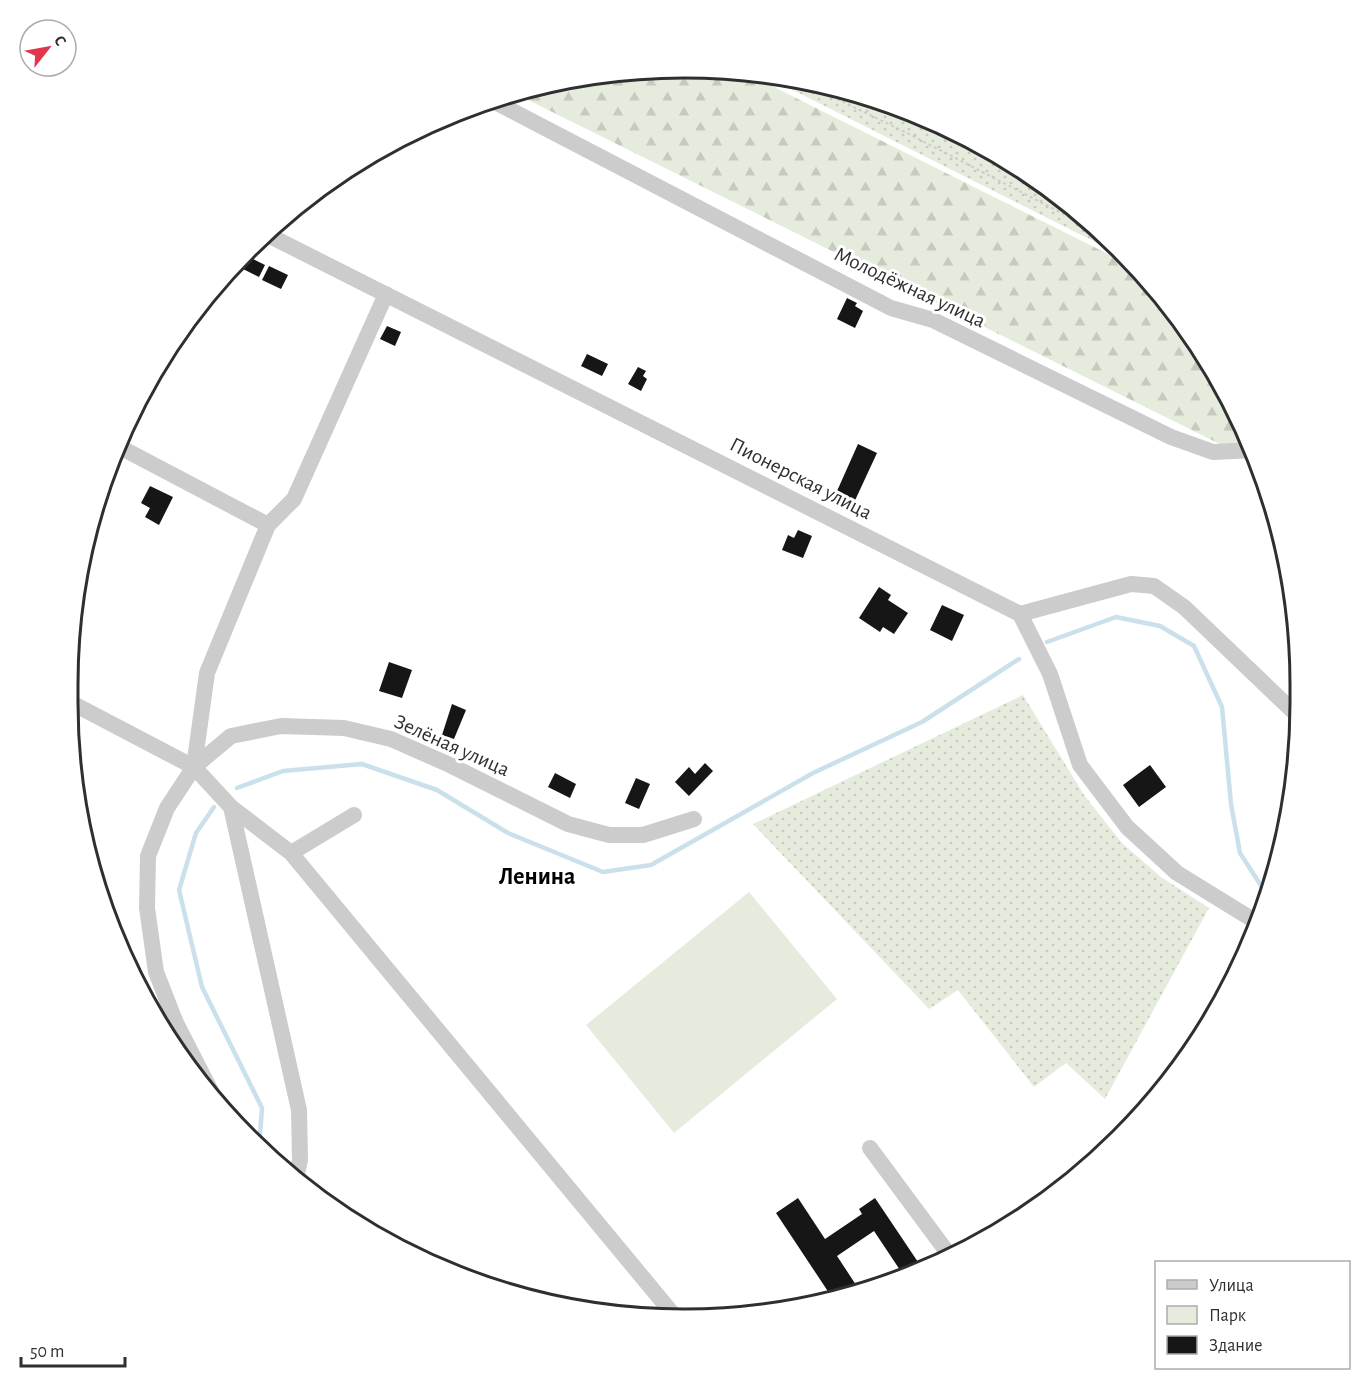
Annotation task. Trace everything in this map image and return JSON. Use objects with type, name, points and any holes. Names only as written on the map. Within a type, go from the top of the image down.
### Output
[{"type":"street","name":"Молодёжная улица","points":[[503,106],[891,308],[933,320],[1171,437],[1213,452],[1243,451]]},
{"type":"street","name":"Пионерская улица","points":[[274,238],[1020,614]]},
{"type":"street","points":[[194,767],[207,673],[268,525],[294,499],[386,294]]},
{"type":"street","points":[[125,450],[268,525]]},
{"type":"street","points":[[1250,918],[1177,873],[1120,818],[1080,765],[1050,674],[1020,614],[1131,584],[1154,586],[1184,607],[1290,708]]},
{"type":"street","points":[[78,706],[194,767],[231,807],[291,853],[668,1309]]},
{"type":"street","name":"Зелёная улица","points":[[197,1063],[176,1023],[156,972],[147,908],[148,856],[167,808],[194,767],[231,736],[281,726],[344,728],[392,739],[450,765],[559,820],[609,835],[643,835],[694,819]]},
{"type":"street","points":[[231,807],[299,1110],[300,1160],[298,1170]]},
{"type":"street","points":[[291,853],[354,814]]},
{"type":"street","points":[[870,1148],[945,1250]]},
{"type":"path","points":[[834,97],[1072,219]]},
{"type":"green space","points":[[644,79],[724,79],[768,84],[1116,258],[1140,284],[1188,347],[1228,416],[1246,457],[526,99],[605,83]]},
{"type":"green space","points":[[788,87],[879,110],[952,140],[1021,180],[1053,203],[1104,246]]},
{"type":"green space","points":[[1023,695],[1084,795],[1122,843],[1161,877],[1209,908],[1105,1099],[1066,1063],[1034,1087],[958,990],[929,1009],[753,824]]},
{"type":"green space","points":[[749,892],[837,999],[674,1133],[586,1025]]},
{"type":"building","points":[[252,258],[265,265],[259,277],[243,269]]},
{"type":"building","points":[[269,266],[288,275],[281,289],[262,280]]},
{"type":"building","points":[[847,298],[857,303],[855,306],[863,311],[855,328],[837,319]]},
{"type":"building","points":[[387,326],[401,332],[395,346],[380,339]]},
{"type":"building","points":[[587,354],[608,364],[602,376],[581,366]]},
{"type":"building","points":[[638,367],[646,371],[643,376],[647,379],[641,391],[628,384]]},
{"type":"building","points":[[858,444],[877,453],[851,509],[833,500]]},
{"type":"building","points":[[150,486],[173,497],[159,525],[145,517],[150,508],[141,503]]},
{"type":"building","points":[[798,530],[812,536],[803,558],[782,550],[788,535],[794,538]]},
{"type":"building","points":[[879,587],[891,595],[888,600],[908,613],[894,634],[883,627],[880,632],[859,618]]},
{"type":"building","points":[[942,605],[964,615],[952,641],[930,630]]},
{"type":"building","points":[[389,662],[412,670],[402,698],[379,691]]},
{"type":"building","points":[[452,704],[466,710],[454,739],[442,735]]},
{"type":"building","points":[[705,763],[713,771],[689,796],[675,782],[689,767],[695,774]]},
{"type":"building","points":[[1150,765],[1166,787],[1139,807],[1123,785]]},
{"type":"building","points":[[555,773],[576,784],[570,798],[548,787]]},
{"type":"building","points":[[636,778],[650,784],[639,809],[625,803]]},
{"type":"building","points":[[798,1198],[825,1239],[862,1214],[859,1209],[875,1198],[918,1262],[899,1269],[874,1231],[837,1256],[855,1284],[828,1291],[776,1213]]},
{"type":"waterway","points":[[1047,642],[1116,617],[1160,626],[1194,646],[1222,707],[1231,804],[1240,853],[1261,886]]},
{"type":"waterway","points":[[237,788],[283,771],[362,764],[437,790],[508,833],[603,872],[651,865],[813,773],[922,722],[1019,659]]},
{"type":"waterway","points":[[214,807],[196,833],[179,890],[202,987],[262,1108],[260,1137]]},
{"type":"district","name":"Ленина","points":[[537,876]]}]
